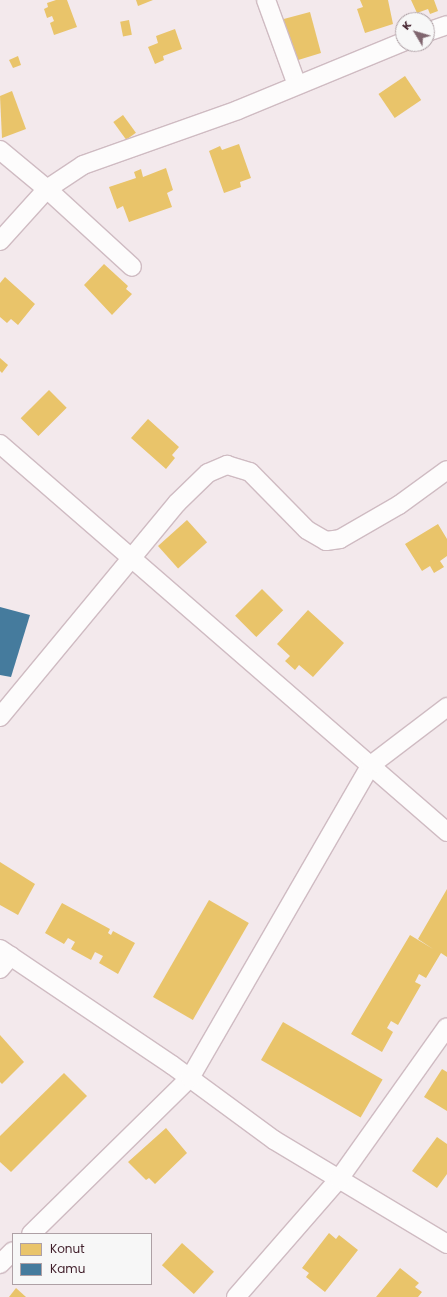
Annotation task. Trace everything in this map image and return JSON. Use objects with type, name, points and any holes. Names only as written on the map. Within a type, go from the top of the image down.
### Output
[{"type":"street","points":[[266,0],[297,85]]},
{"type":"street","points":[[435,29],[447,24]]},
{"type":"street","points":[[0,241],[47,190],[83,165],[238,110],[395,45]]},
{"type":"street","points":[[0,150],[47,190],[132,267]]},
{"type":"street","points":[[0,444],[130,559],[447,832]]},
{"type":"street","points":[[0,717],[177,503],[208,473],[227,466],[250,472],[307,530],[326,541],[340,539],[392,509],[447,470]]},
{"type":"street","points":[[32,1233],[190,1078],[371,766],[447,707]]},
{"type":"street","points":[[4,958],[190,1078],[274,1140],[447,1244]]},
{"type":"street","points":[[236,1297],[339,1179],[447,1028]]},
{"type":"street","points":[[0,1264],[12,1252]]},
{"type":"building: Konut","points":[[56,0],[67,0],[77,27],[54,35],[50,23],[54,21],[52,16],[47,18],[44,9],[48,7],[47,3]]},
{"type":"building: Konut","points":[[136,0],[153,0],[138,6]]},
{"type":"building: Konut","points":[[360,0],[388,0],[393,24],[365,33],[357,9],[363,7]]},
{"type":"building: Konut","points":[[411,0],[434,0],[438,11],[429,12],[428,9],[417,12]]},
{"type":"building: Konut","points":[[310,12],[321,53],[295,61],[280,20]]},
{"type":"building: Konut","points":[[129,20],[132,35],[123,36],[120,22]]},
{"type":"building: Konut","points":[[175,29],[182,49],[163,56],[164,60],[155,64],[148,47],[158,43],[156,36]]},
{"type":"building: Konut","points":[[18,56],[21,65],[13,68],[9,60]]},
{"type":"building: Konut","points":[[405,76],[421,100],[395,118],[378,94]]},
{"type":"building: Konut","points":[[12,91],[26,129],[2,138],[0,96]]},
{"type":"building: Konut","points":[[123,115],[136,133],[126,140],[113,122]]},
{"type":"building: Konut","points":[[239,144],[251,178],[240,182],[241,187],[224,193],[209,151],[220,146],[222,150]]},
{"type":"building: Konut","points":[[166,168],[173,190],[167,193],[172,207],[129,222],[123,206],[117,209],[109,187],[136,178],[134,172],[141,169],[143,177]]},
{"type":"building: Konut","points":[[104,264],[128,286],[126,289],[132,294],[112,315],[84,285]]},
{"type":"building: Konut","points":[[5,277],[35,304],[18,325],[11,319],[7,323],[0,317],[0,283]]},
{"type":"building: Konut","points":[[0,358],[8,365],[2,373],[0,371]]},
{"type":"building: Konut","points":[[49,390],[67,408],[38,436],[21,418]]},
{"type":"building: Konut","points":[[148,419],[179,447],[172,455],[175,458],[166,469],[131,438]]},
{"type":"building: Konut","points":[[187,520],[207,542],[178,568],[158,546]]},
{"type":"building: Konut","points":[[438,524],[447,539],[447,556],[440,561],[444,567],[434,573],[430,566],[422,571],[405,544]]},
{"type":"building: Konut","points":[[262,589],[283,610],[256,637],[235,616]]},
{"type":"building: Konut","points":[[308,610],[344,643],[313,677],[299,665],[295,670],[285,661],[290,656],[277,644]]},
{"type":"building: Konut","points":[[0,862],[35,884],[18,915],[0,905]]},
{"type":"building: Konut","points":[[447,889],[447,957],[441,953],[426,978],[419,974],[415,982],[421,985],[398,1025],[391,1021],[387,1028],[393,1032],[382,1052],[351,1034],[410,935],[433,949],[418,939]]},
{"type":"building: Konut","points":[[209,900],[249,923],[193,1020],[153,997]]},
{"type":"building: Konut","points":[[62,903],[110,929],[108,933],[111,935],[113,931],[135,943],[118,974],[99,963],[103,956],[95,952],[91,960],[71,949],[75,942],[68,938],[64,944],[45,933]]},
{"type":"building: Konut","points":[[283,1022],[383,1080],[361,1118],[261,1060]]},
{"type":"building: Konut","points":[[0,1035],[24,1062],[2,1084],[0,1082]]},
{"type":"building: Konut","points":[[442,1069],[447,1072],[447,1111],[424,1097]]},
{"type":"building: Konut","points":[[64,1073],[87,1096],[11,1172],[0,1162],[0,1136]]},
{"type":"building: Konut","points":[[166,1128],[187,1153],[155,1184],[149,1178],[146,1180],[128,1162]]},
{"type":"building: Konut","points":[[437,1137],[447,1144],[447,1174],[437,1188],[412,1171]]},
{"type":"building: Konut","points":[[329,1233],[336,1239],[339,1235],[358,1250],[325,1292],[306,1277],[309,1273],[302,1268]]},
{"type":"building: Konut","points":[[182,1243],[214,1272],[194,1294],[162,1265]]},
{"type":"building: Konut","points":[[400,1268],[419,1283],[415,1287],[422,1292],[418,1297],[376,1297]]},
{"type":"building: Konut","points":[[16,1288],[26,1297],[9,1297]]},
{"type":"building: Kamu","points":[[0,607],[30,615],[11,677],[0,675]]}]
